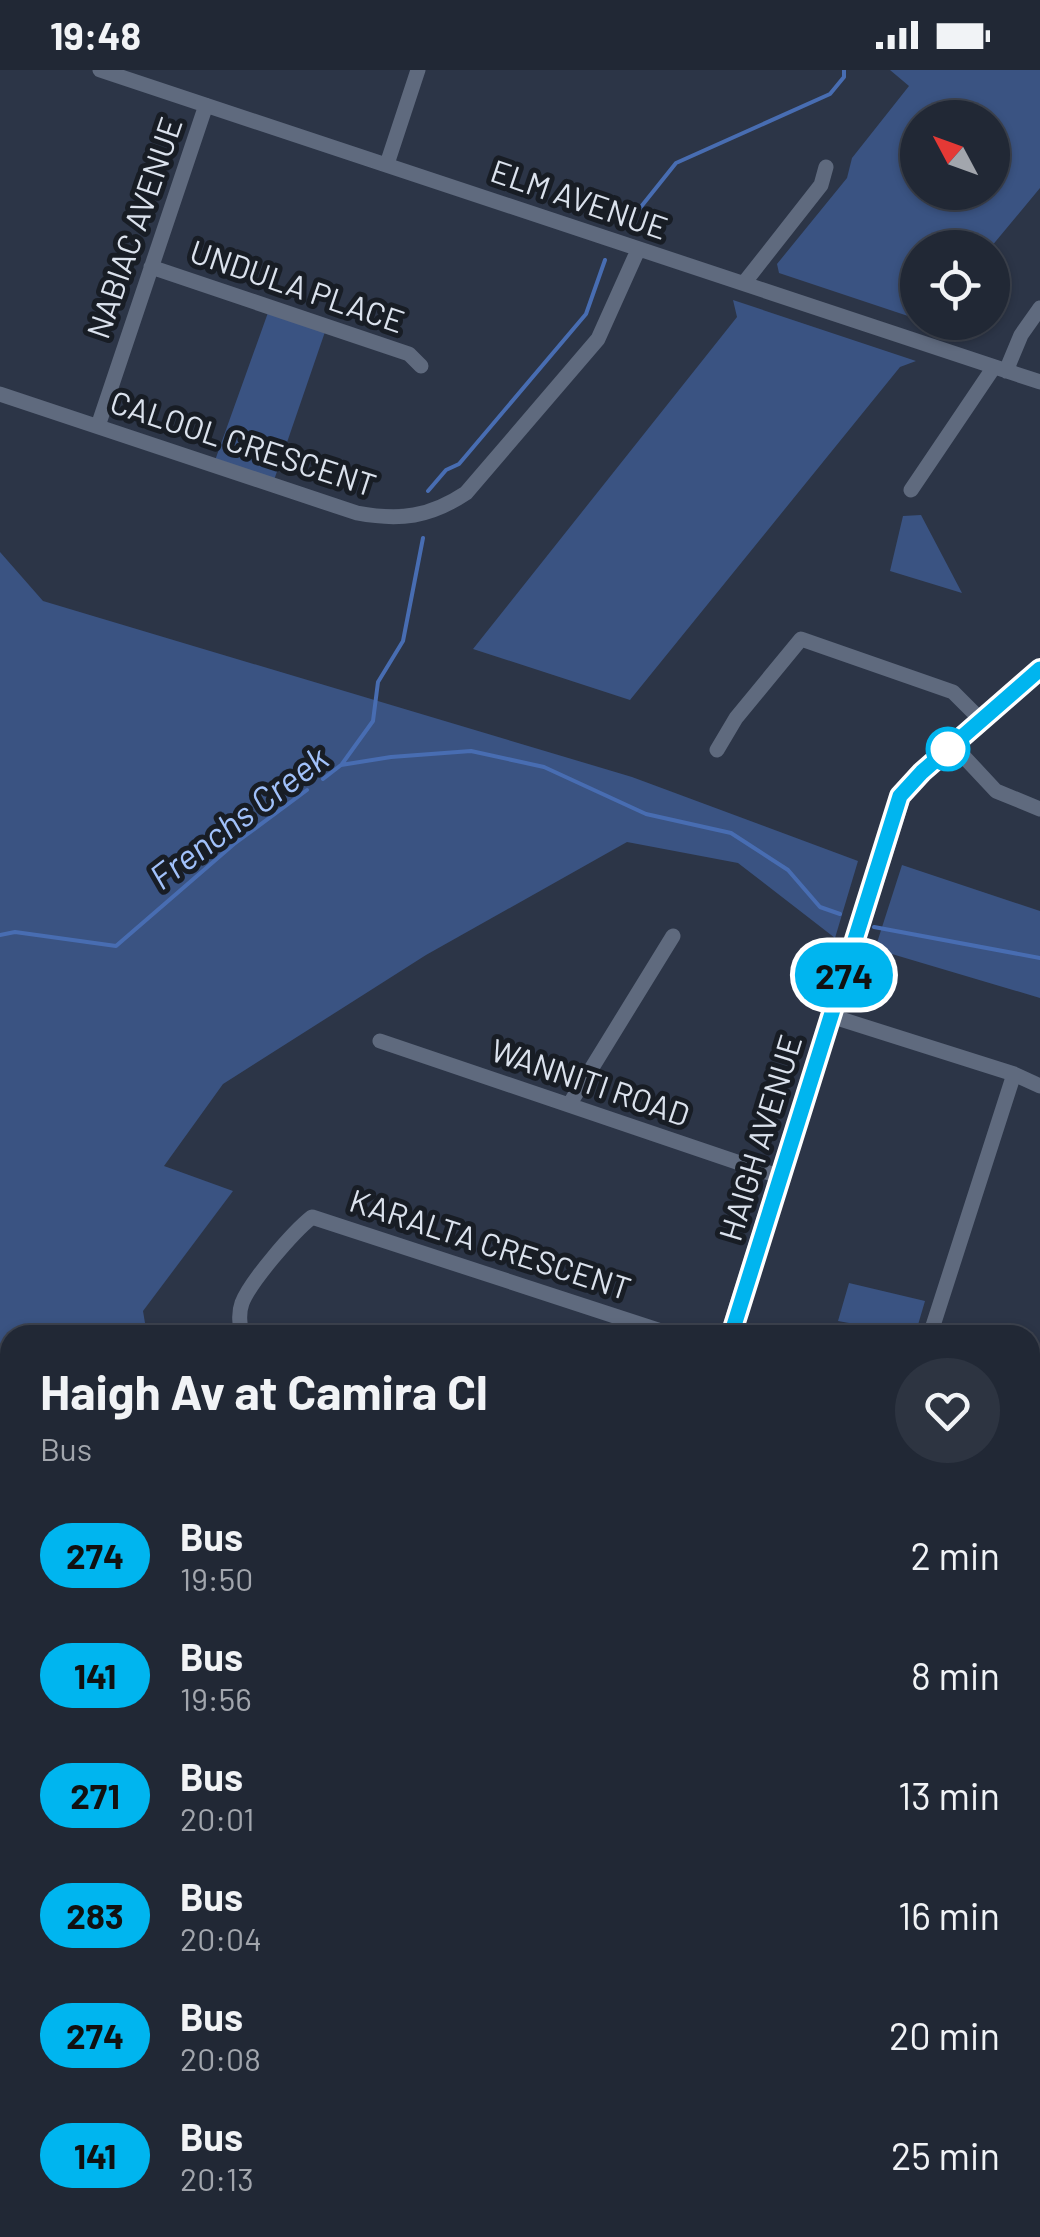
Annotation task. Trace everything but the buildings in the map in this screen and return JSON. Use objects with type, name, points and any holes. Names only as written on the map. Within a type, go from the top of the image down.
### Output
[{"type":"street","name":"ELM AVENUE","points":[[100,70],[1040,382]]},
{"type":"street","points":[[386,164],[418,70]]},
{"type":"street","name":"NABIAC AVENUE","points":[[98,426],[206,105]]},
{"type":"street","points":[[744,283],[821,185],[826,167]]},
{"type":"street","name":"CALOOL CRESCENT","points":[[0,394],[357,513],[413,518],[442,509],[466,493],[598,340],[638,250]]},
{"type":"street","name":"UNDULA PLACE","points":[[152,267],[409,354],[421,366]]},
{"type":"street","points":[[911,490],[1040,308]]},
{"type":"street","points":[[717,750],[736,718],[802,639],[952,692],[981,720]]},
{"type":"street","name":"HAIGH AVENUE","points":[[733,1325],[900,796],[1040,669]]},
{"type":"street","points":[[953,745],[996,791],[1040,810]]},
{"type":"street","points":[[570,1104],[673,936]]},
{"type":"street","points":[[831,1016],[1014,1074],[1040,1086]]},
{"type":"street","name":"WANNITI ROAD","points":[[380,1041],[782,1176]]},
{"type":"street","points":[[933,1325],[1014,1074]]},
{"type":"street","name":"KARALTA CRESCENT","points":[[240,1325],[242,1303],[292,1233],[312,1216],[643,1325]]},
{"type":"shaded area","points":[[890,70],[1040,70],[1040,188],[1005,230],[900,230],[900,313],[779,273],[777,264],[847,178],[852,158],[909,86]]},
{"type":"shaded area","points":[[733,300],[916,361],[900,367],[630,700],[473,649],[737,317]]},
{"type":"shaded area","points":[[270,307],[327,326],[272,486],[213,466]]},
{"type":"shaded area","points":[[921,515],[962,593],[890,571],[903,516]]},
{"type":"shaded area","points":[[0,552],[43,601],[632,777],[858,861],[835,938],[738,863],[627,842],[426,955],[223,1084],[164,1166],[233,1191],[143,1311],[145,1325],[0,1325]]},
{"type":"shaded area","points":[[902,865],[1040,911],[1040,998],[875,949]]},
{"type":"shaded area","points":[[849,1283],[925,1301],[918,1325],[838,1321]]},
{"type":"waterway","points":[[636,213],[676,163],[830,94],[844,77],[844,70]]},
{"type":"waterway","points":[[428,491],[446,470],[459,464],[586,314],[605,260]]},
{"type":"waterway","points":[[342,764],[373,721],[378,682],[403,641],[423,538]]},
{"type":"waterway","name":"Frenchs Creek","points":[[323,779],[341,765],[471,751],[544,767],[646,814],[731,833],[788,870],[820,907],[840,914]]},
{"type":"waterway","name":"Frenchs Creek","points":[[0,935],[15,932],[116,946],[234,844],[307,790]]},
{"type":"waterway","points":[[874,927],[1040,958]]},
{"type":"bus line","name":"274","points":[[734,1325],[900,796],[1040,669]]}]
